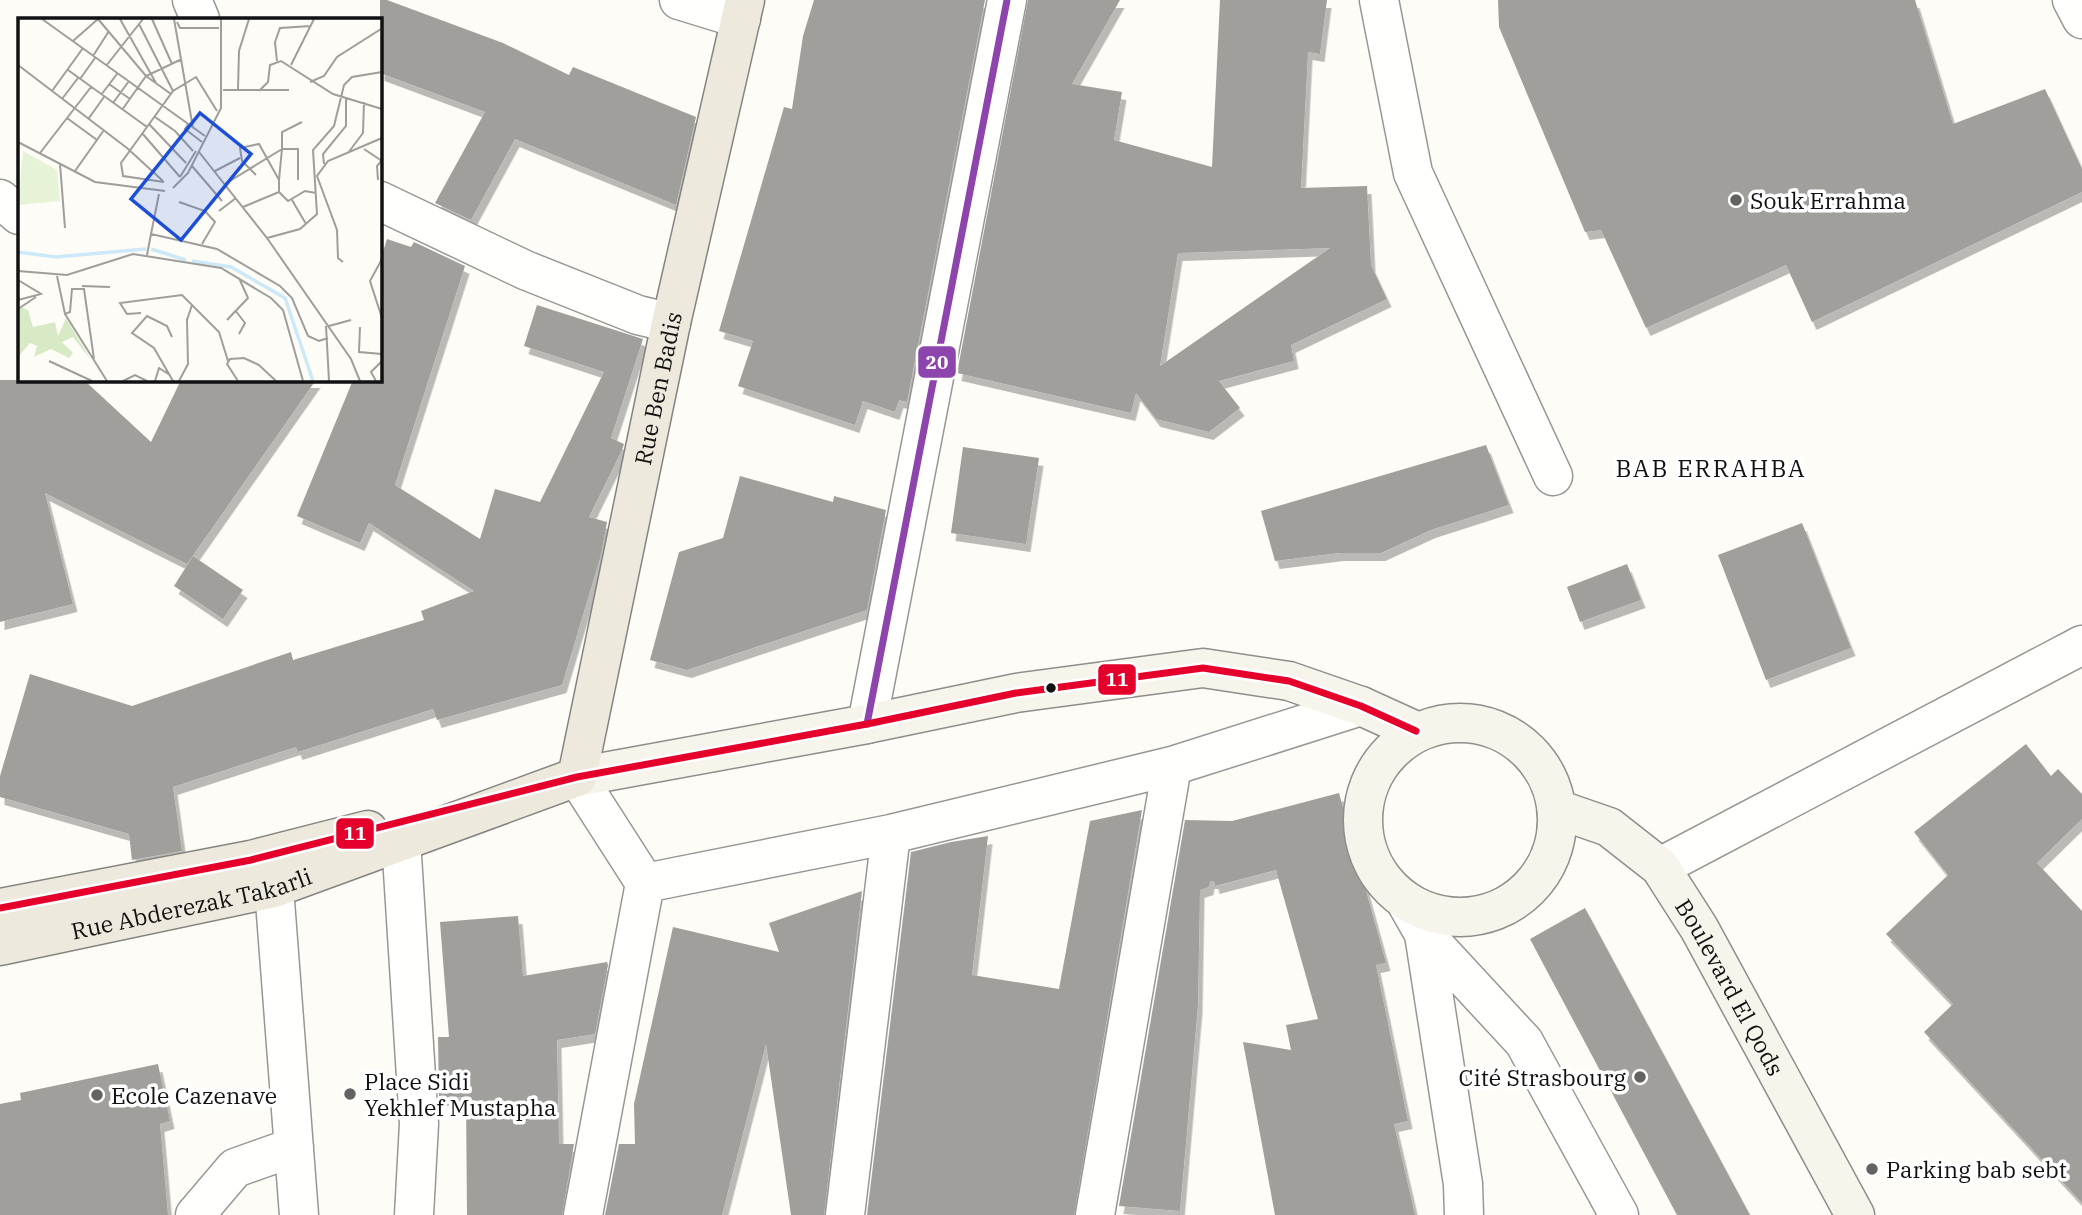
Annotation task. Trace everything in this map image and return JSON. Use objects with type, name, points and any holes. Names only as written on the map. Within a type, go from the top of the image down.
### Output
[{"type":"main road","name":"Rue Ben Badis","points":[[577,777],[671,323],[743,10]]},
{"type":"main road","name":"Rue Abderezak Takarli","points":[[0,908],[251,860],[577,777],[867,724],[1016,693],[1203,668],[1289,681],[1361,706],[1416,732]]},
{"type":"main road","points":[[1447,723],[1478,724],[1507,734],[1531,754],[1548,780],[1557,809],[1552,853],[1529,890],[1492,913],[1449,919],[1416,919],[1372,866],[1361,815],[1377,765],[1416,732],[1447,723]]},
{"type":"main road","name":"Rue Abderezak Takarli","points":[[0,946],[274,888],[577,777]]},
{"type":"main road","name":"Boulevard El Qods","points":[[1557,809],[1609,827],[1660,867],[1699,928],[1855,1215]]},
{"type":"street","points":[[192,0],[200,18]]},
{"type":"street","points":[[679,0],[743,10]]},
{"type":"street","points":[[867,724],[1007,0]]},
{"type":"street","points":[[1379,0],[1413,173],[1553,476]]},
{"type":"street","points":[[2072,0],[2082,19]]},
{"type":"street","points":[[0,199],[18,214]]},
{"type":"street","points":[[382,202],[525,270],[638,315],[671,323]]},
{"type":"street","points":[[1660,867],[2082,645]]},
{"type":"street","points":[[645,883],[891,834],[1172,766],[1361,706]]},
{"type":"street","points":[[1095,1215],[1172,766]]},
{"type":"street","points":[[577,777],[645,883],[583,1215]]},
{"type":"street","points":[[845,1215],[891,834]]},
{"type":"street","points":[[401,840],[419,1124],[415,1215]]},
{"type":"street","points":[[274,888],[299,1215]]},
{"type":"street","points":[[1416,919],[1463,1184],[1464,1215]]},
{"type":"street","points":[[1416,919],[1524,1042],[1619,1215]]},
{"type":"street","points":[[195,1215],[235,1168],[294,1147]]},
{"type":"building","points":[[380,0],[387,0],[503,43],[569,75],[573,67],[696,117],[676,205],[515,139],[471,220],[435,203],[485,112],[382,74]]},
{"type":"building","points":[[814,0],[985,0],[907,402],[899,400],[895,412],[863,401],[855,425],[738,386],[753,341],[719,331],[784,107],[792,109],[803,36]]},
{"type":"building","points":[[1028,0],[1120,0],[1072,84],[1122,92],[1114,140],[1212,167],[1220,0],[1327,0],[1320,54],[1308,52],[1301,188],[1367,186],[1371,265],[1387,299],[1291,345],[1294,361],[1219,381],[1240,408],[1209,432],[1156,419],[1136,393],[1131,413],[957,373]],"holes":[[[1330,248],[1160,366],[1178,253]]]},
{"type":"building","points":[[1498,0],[1915,0],[1953,124],[2045,89],[2082,169],[2082,192],[1812,322],[1786,265],[1646,328],[1601,230],[1585,232],[1499,27]]},
{"type":"building","points":[[387,239],[411,247],[414,242],[465,266],[395,485],[480,539],[495,489],[540,502],[604,372],[524,346],[537,305],[643,339],[611,438],[624,444],[589,517],[607,522],[601,555],[562,685],[437,720],[433,709],[298,752],[296,747],[173,787],[182,851],[132,860],[129,834],[0,797],[0,776],[30,674],[132,706],[291,652],[293,660],[424,620],[421,611],[474,591],[369,523],[360,543],[297,516],[352,382],[382,382],[382,255]]},
{"type":"building","points":[[0,380],[86,382],[151,442],[180,382],[315,382],[187,564],[45,493],[73,604],[0,622]]},
{"type":"building","points":[[1486,445],[1509,505],[1431,530],[1381,553],[1339,553],[1275,561],[1261,511]]},
{"type":"building","points":[[963,447],[1039,458],[1026,544],[951,533]]},
{"type":"building","points":[[740,476],[833,502],[834,496],[886,510],[867,610],[687,670],[650,660],[679,552],[723,538]]},
{"type":"building","points":[[1802,523],[1851,648],[1766,680],[1718,555]]},
{"type":"building","points":[[193,556],[243,590],[223,619],[174,586]]},
{"type":"building","points":[[1627,564],[1641,600],[1580,622],[1567,587]]},
{"type":"building","points":[[2026,744],[2051,776],[2058,769],[2082,794],[2082,819],[2037,863],[2082,911],[2082,1203],[1924,1032],[1953,1004],[1886,934],[1948,875],[1914,832]]},
{"type":"building","points":[[1339,793],[1386,963],[1376,965],[1408,1121],[1394,1124],[1415,1215],[1275,1215],[1243,1042],[1291,1050],[1286,1025],[1318,1019],[1276,870],[1215,886],[1214,881],[1210,881],[1209,887],[1200,890],[1198,1005],[1180,1211],[1119,1206],[1185,820],[1232,821]]},
{"type":"building","points":[[1142,810],[1074,1215],[867,1215],[911,852],[988,836],[972,975],[1059,989],[1090,821]]},
{"type":"building","points":[[862,891],[824,1215],[791,1215],[766,1044],[722,1215],[605,1215],[619,1144],[635,1144],[634,1104],[673,927],[779,952],[769,923]]},
{"type":"building","name":"Cité Strasbourg","points":[[1585,908],[1750,1215],[1677,1215],[1530,939]]},
{"type":"building","points":[[518,916],[523,976],[607,962],[608,965],[595,1034],[557,1040],[559,1144],[574,1144],[562,1215],[467,1215],[466,1097],[439,1098],[438,1037],[449,1037],[440,922]]},
{"type":"building","points":[[158,1064],[170,1121],[160,1124],[168,1215],[0,1215],[0,1104],[21,1100],[20,1093]]},
{"type":"transit line","name":"20","points":[[867,724],[1007,0]]},
{"type":"transit line","name":"11","points":[[0,908],[251,860],[577,777],[867,724],[1016,693],[1203,668],[1289,681],[1361,706],[1416,731]]},
{"type":"place","name":"Souk Errahma","points":[[1736,200]]},
{"type":"place","name":"Cité Strasbourg","points":[[1640,1077]]},
{"type":"place","name":"Place Sidi Yekhlef Mustapha","points":[[350,1094]]},
{"type":"place","name":"Ecole Cazenave","points":[[97,1095]]},
{"type":"place","name":"Parking bab sebt","points":[[1872,1169]]},
{"type":"district","name":"BAB ERRAHBA","points":[[1711,468]]}]
